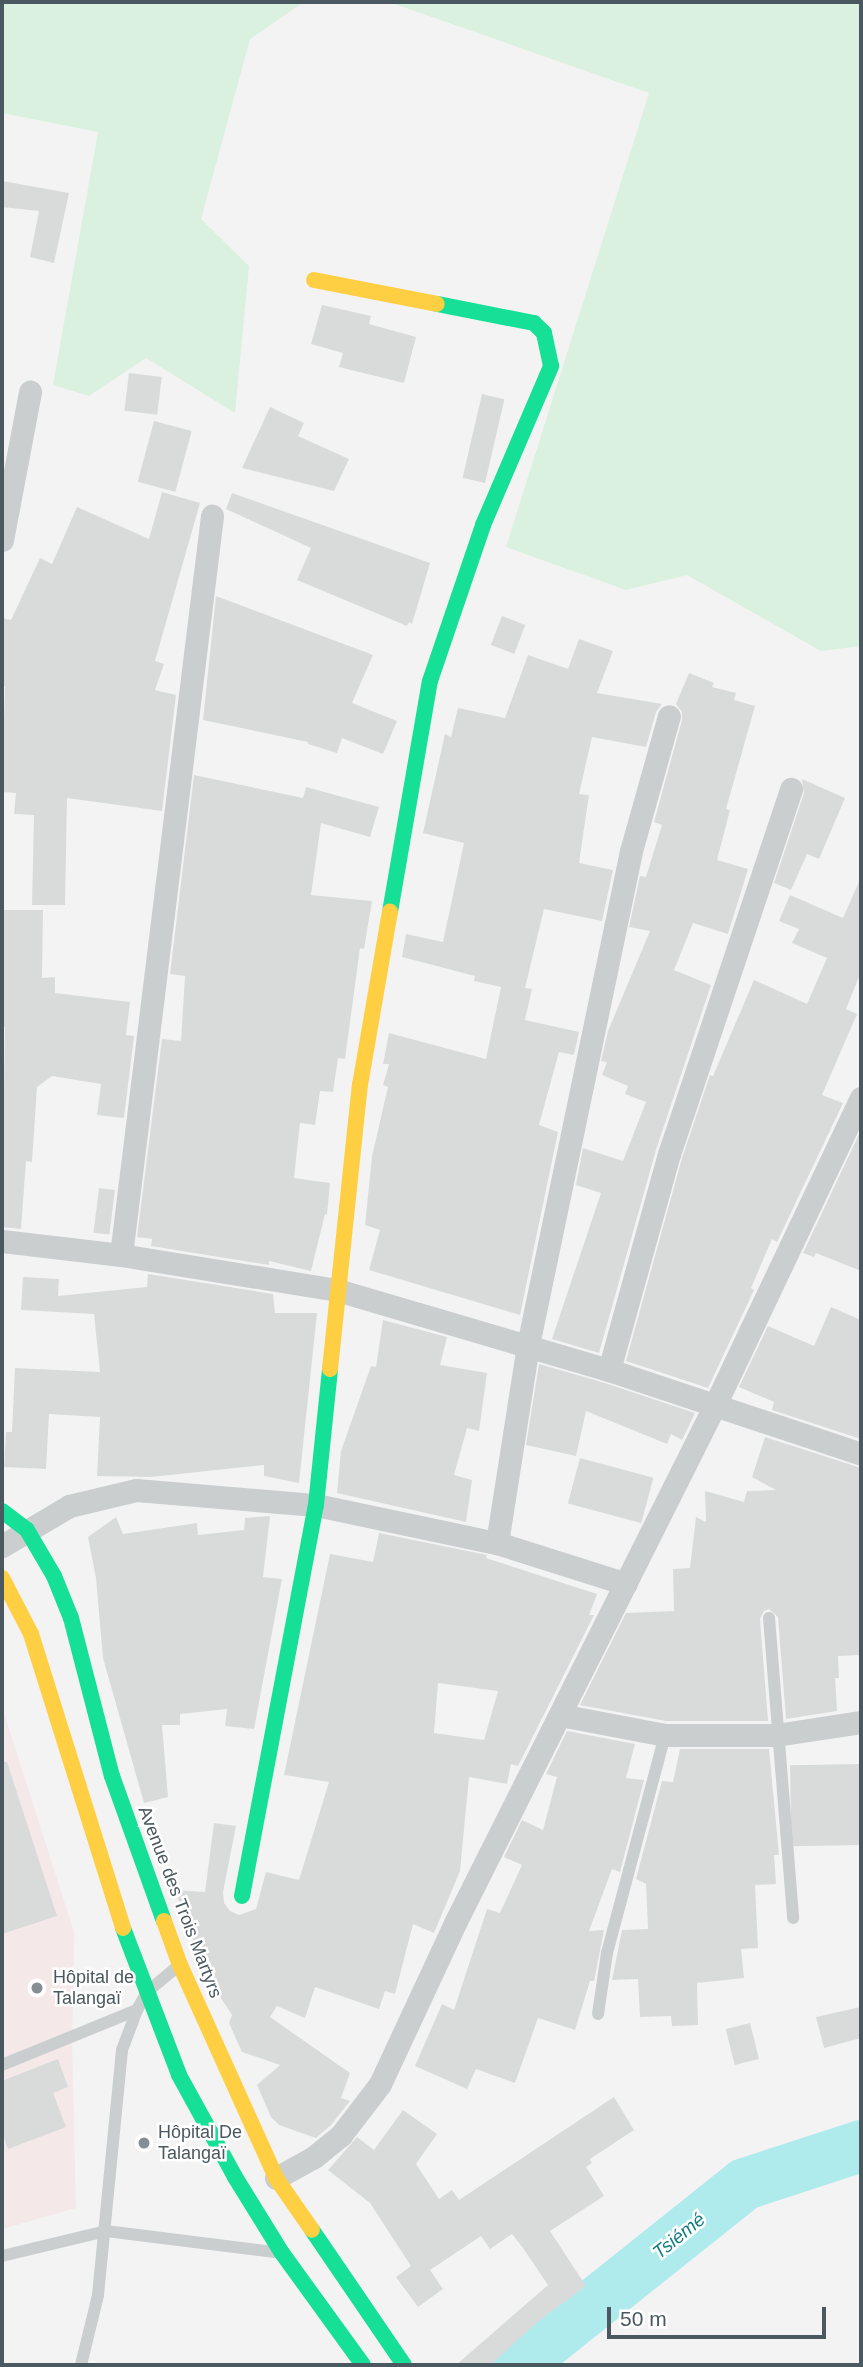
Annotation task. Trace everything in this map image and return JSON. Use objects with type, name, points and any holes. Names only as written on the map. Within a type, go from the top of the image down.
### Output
[{"type":"main road","points":[[242,1896],[316,1505],[360,1085],[430,681],[483,525],[551,366],[544,332],[534,323],[314,280]]},
{"type":"main road","name":"Avenue des Trois Martyrs","points":[[2,1511],[27,1530],[54,1576],[71,1618],[113,1776],[180,1965],[276,2178],[404,2365]]},
{"type":"main road","points":[[2,1578],[31,1634],[109,1892],[179,2075],[235,2177],[282,2253],[363,2365]]},
{"type":"street","points":[[2,540],[30,392]]},
{"type":"street","points":[[121,1255],[212,516]]},
{"type":"street","points":[[496,1543],[528,1345],[631,850],[669,716]]},
{"type":"street","points":[[609,1370],[669,1154],[791,789]]},
{"type":"street","points":[[276,2178],[314,2157],[341,2135],[380,2084],[455,1923],[715,1405],[861,1098]]},
{"type":"street","points":[[2,1241],[121,1255],[337,1290],[609,1370],[861,1454]]},
{"type":"street","points":[[2,1546],[69,1506],[136,1490],[316,1505],[496,1543],[626,1584]]},
{"type":"street","points":[[560,1715],[665,1735],[776,1735],[861,1722]]},
{"type":"lane","points":[[769,1618],[776,1735],[793,1918]]},
{"type":"lane","points":[[598,2014],[607,1952],[665,1735]]},
{"type":"lane","points":[[81,2365],[98,2295],[122,2050],[147,1992],[180,1965]]},
{"type":"lane","points":[[2,2065],[137,2010]]},
{"type":"lane","points":[[2,2256],[106,2231],[282,2253]]},
{"type":"shaded area","name":"Hôpital de Talangaï","points":[[2,1707],[74,1932],[72,2044],[76,2208],[2,2229]]},
{"type":"green space","points":[[2,2],[304,2],[250,39],[201,219],[249,266],[235,413],[146,358],[89,396],[53,385],[98,132],[2,113]]},
{"type":"green space","points":[[389,2],[861,2],[861,646],[821,651],[687,575],[626,590],[506,547],[649,93]]},
{"type":"building","points":[[2,181],[69,193],[54,263],[30,257],[39,211],[2,207]]},
{"type":"building","points":[[322,305],[371,316],[369,324],[416,337],[404,383],[339,367],[343,353],[311,344]]},
{"type":"building","points":[[129,373],[162,377],[157,415],[124,411]]},
{"type":"building","points":[[482,394],[504,399],[485,483],[463,478]]},
{"type":"building","points":[[270,407],[304,423],[298,436],[349,459],[334,491],[242,468]]},
{"type":"building","points":[[154,421],[192,431],[175,492],[138,482]]},
{"type":"building","points":[[162,492],[200,503],[155,661],[164,664],[155,690],[176,695],[162,811],[67,798],[65,905],[32,905],[34,815],[14,814],[16,793],[2,792],[5,686],[2,686],[2,618],[11,620],[40,558],[52,564],[77,507],[149,539]]},
{"type":"building","points":[[232,493],[430,563],[412,624],[409,622],[407,626],[297,580],[311,548],[226,509]]},
{"type":"building","points":[[216,596],[373,655],[352,703],[397,721],[383,754],[342,738],[337,753],[308,742],[203,720]]},
{"type":"building","points":[[502,616],[525,625],[514,654],[491,645]]},
{"type":"building","points":[[579,639],[613,651],[597,693],[662,704],[656,712],[646,747],[592,737],[579,794],[589,795],[579,863],[613,870],[602,921],[544,909],[525,988],[532,989],[525,1020],[579,1032],[574,1055],[559,1052],[539,1125],[558,1132],[520,1315],[369,1270],[380,1230],[365,1225],[372,1156],[388,1087],[383,1085],[389,1064],[383,1064],[389,1033],[486,1059],[501,987],[474,981],[475,976],[402,957],[406,934],[443,942],[464,843],[423,833],[445,734],[451,737],[458,708],[505,718],[528,655],[568,669]]},
{"type":"building","points":[[689,673],[714,683],[712,687],[736,693],[734,700],[755,706],[726,809],[730,810],[717,860],[748,869],[728,934],[693,923],[674,970],[711,985],[656,1150],[599,1353],[552,1339],[601,1193],[576,1185],[583,1148],[623,1161],[646,1102],[625,1094],[628,1086],[602,1075],[607,1062],[601,1061],[608,1031],[650,931],[629,927],[640,876],[646,877],[662,825],[654,822],[682,720],[682,712],[676,704]]},
{"type":"building","points":[[194,775],[303,798],[306,787],[379,807],[370,837],[321,823],[311,895],[372,901],[364,949],[360,948],[345,1059],[338,1058],[333,1092],[320,1091],[315,1125],[300,1123],[294,1178],[330,1183],[327,1215],[325,1214],[311,1271],[269,1261],[269,1265],[151,1246],[152,1239],[137,1237],[162,1039],[181,1041],[185,976],[170,974]]},
{"type":"building","points":[[802,779],[845,798],[819,859],[807,854],[791,890],[774,883],[804,793]]},
{"type":"building","points":[[861,877],[861,972],[846,1009],[857,1014],[822,1095],[843,1103],[777,1242],[772,1239],[751,1288],[754,1290],[708,1388],[626,1361],[682,1158],[710,1075],[713,1076],[754,980],[807,1004],[827,958],[792,943],[799,929],[779,921],[790,895],[843,918]]},
{"type":"building","points":[[2,910],[43,910],[42,978],[55,977],[55,993],[130,1002],[126,1035],[134,1036],[124,1118],[97,1115],[101,1084],[52,1076],[37,1087],[32,1162],[26,1161],[21,1229],[2,1227],[5,1027],[2,1027]]},
{"type":"building","points":[[861,1130],[861,1271],[816,1253],[814,1257],[803,1253]]},
{"type":"building","points":[[99,1188],[115,1190],[109,1235],[94,1233]]},
{"type":"building","points":[[148,1274],[273,1294],[275,1313],[317,1313],[299,1483],[264,1476],[264,1465],[151,1477],[97,1476],[100,1417],[49,1414],[46,1469],[4,1467],[6,1432],[12,1432],[15,1368],[100,1372],[94,1314],[21,1310],[23,1277],[59,1279],[58,1296],[147,1287]]},
{"type":"building","points":[[831,1307],[861,1320],[861,1439],[772,1410],[774,1402],[739,1387],[768,1326],[814,1346]]},
{"type":"building","points":[[383,1320],[447,1337],[440,1365],[487,1373],[479,1431],[467,1428],[454,1475],[472,1480],[466,1522],[337,1493],[341,1451],[371,1366],[376,1367]]},
{"type":"building","points":[[539,1364],[695,1413],[682,1440],[671,1434],[667,1444],[586,1411],[576,1456],[526,1445]]},
{"type":"building","points":[[765,1437],[861,1468],[860,1655],[838,1656],[839,1678],[835,1678],[837,1711],[786,1719],[778,1617],[769,1609],[764,1611],[760,1619],[768,1721],[666,1721],[580,1705],[626,1613],[674,1611],[673,1569],[690,1568],[696,1517],[706,1522],[705,1491],[744,1502],[747,1491],[776,1490],[752,1477]]},
{"type":"building","points":[[580,1458],[653,1478],[641,1523],[568,1503]]},
{"type":"building","points":[[270,1516],[263,1577],[282,1579],[254,1729],[225,1726],[227,1709],[180,1714],[180,1725],[162,1725],[168,1797],[144,1803],[103,1658],[96,1578],[88,1537],[116,1517],[123,1534],[197,1523],[198,1535],[244,1530],[245,1518]]},
{"type":"building","points":[[379,1533],[487,1555],[486,1558],[597,1594],[589,1615],[594,1615],[518,1766],[511,1764],[507,1784],[469,1777],[460,1871],[434,1933],[413,1924],[395,1994],[385,1991],[379,2009],[315,1987],[305,2018],[277,2006],[270,2017],[350,2073],[341,2098],[350,2101],[331,2125],[316,2138],[279,2125],[271,2117],[257,2085],[280,2065],[242,2052],[229,2023],[232,2015],[213,1986],[199,1957],[175,1890],[205,1892],[214,1823],[236,1826],[223,1892],[224,1903],[230,1911],[239,1915],[256,1909],[266,1872],[299,1880],[329,1782],[284,1775],[330,1554],[373,1562]],"holes":[[[438,1683],[498,1691],[484,1740],[434,1733]]]},
{"type":"building","points":[[567,1731],[635,1744],[626,1778],[644,1780],[620,1872],[612,1869],[589,1931],[604,1930],[594,1981],[590,1981],[575,2030],[538,2018],[515,2083],[476,2069],[467,2089],[415,2066],[442,2004],[454,2010],[487,1909],[500,1913],[522,1865],[504,1857],[522,1820],[543,1830],[557,1777],[546,1774]]},
{"type":"building","points":[[680,1749],[769,1749],[779,1855],[774,1855],[776,1884],[755,1885],[758,1948],[741,1949],[744,1978],[697,1983],[698,2025],[672,2026],[671,2016],[640,2017],[638,1979],[612,1980],[622,1930],[648,1929],[646,1884],[636,1879],[662,1781],[673,1782]]},
{"type":"building","points":[[2,1762],[7,1762],[57,1916],[2,1934]]},
{"type":"building","points":[[860,1764],[861,1845],[791,1846],[790,1765]]},
{"type":"building","points":[[861,2007],[861,2038],[824,2048],[816,2017]]},
{"type":"building","points":[[750,2023],[759,2059],[735,2065],[726,2029]]},
{"type":"building","points":[[58,2059],[68,2087],[53,2093],[66,2127],[8,2149],[2,2132],[2,2081]]},
{"type":"building","points":[[614,2097],[634,2130],[590,2159],[592,2163],[586,2167],[604,2196],[550,2231],[586,2286],[536,2323],[491,2365],[456,2365],[548,2285],[512,2234],[490,2249],[481,2236],[430,2270],[443,2289],[418,2307],[396,2277],[411,2266],[370,2203],[328,2170],[357,2137],[374,2150],[403,2110],[437,2134],[416,2164],[439,2199],[452,2190],[459,2200]]},
{"type":"waterway","name":"Tsiémé","points":[[518,2365],[745,2184],[861,2146]]},
{"type":"traffic: fast","points":[[390,912],[430,681],[483,525],[551,366],[544,333],[534,323],[437,304]]},
{"type":"traffic: fast","points":[[242,1896],[316,1505],[330,1369]]},
{"type":"traffic: fast","points":[[2,1511],[27,1530],[54,1576],[71,1618],[112,1776],[164,1921]]},
{"type":"traffic: fast","points":[[123,1928],[179,2075],[235,2177],[282,2253],[363,2365]]},
{"type":"traffic: fast","points":[[312,2230],[404,2365]]},
{"type":"traffic: slow","points":[[314,280],[437,304]]},
{"type":"traffic: slow","points":[[330,1369],[360,1085],[390,912]]},
{"type":"traffic: slow","points":[[2,1578],[31,1634],[123,1928]]},
{"type":"traffic: slow","points":[[164,1921],[180,1965],[276,2178],[312,2230]]},
{"type":"place","name":"Hôpital de Talangaï","points":[[37,1988]]},
{"type":"place","name":"Hôpital De Talangaï","points":[[144,2143]]}]
